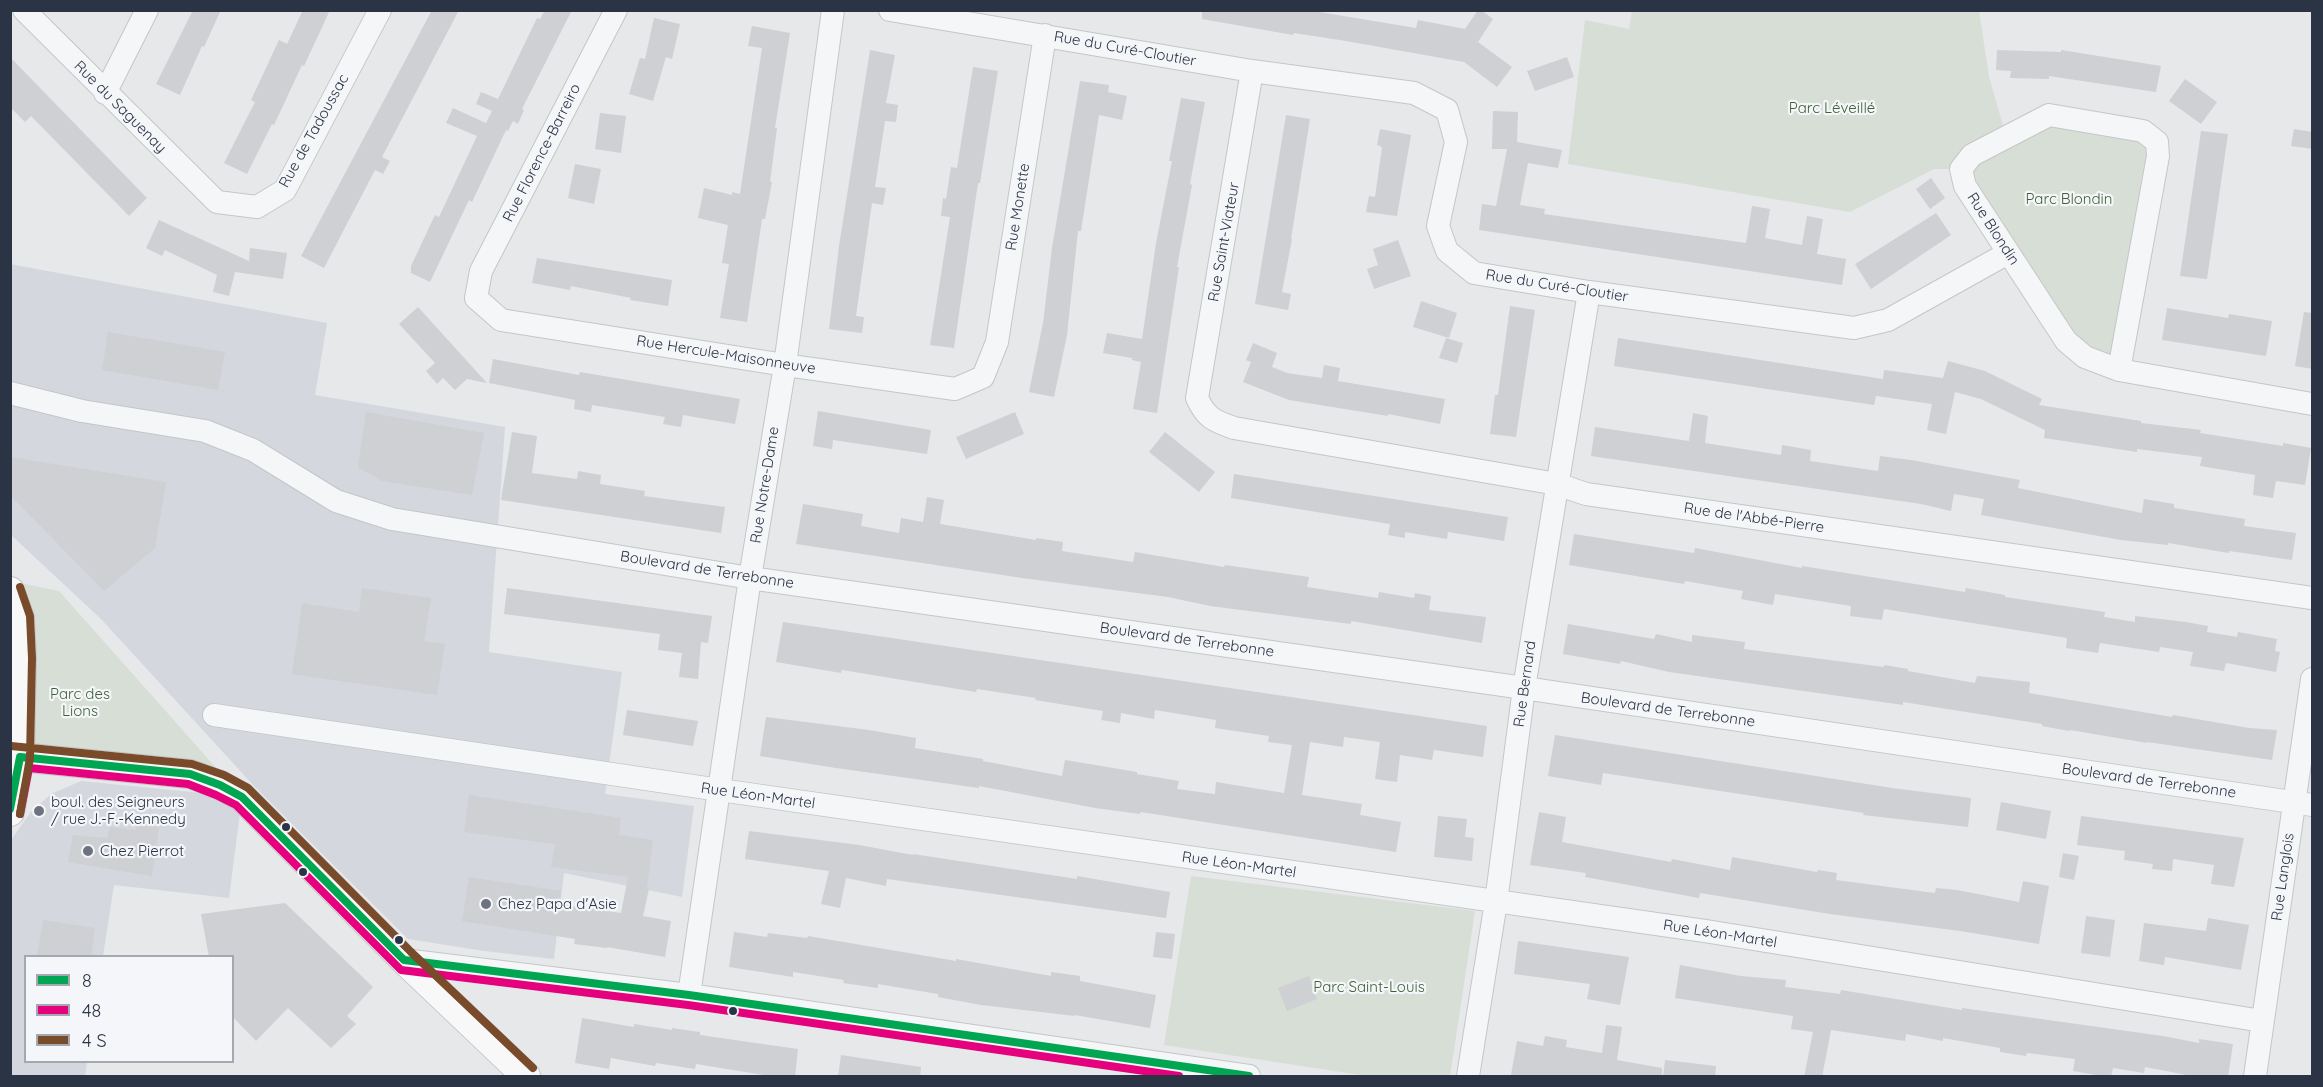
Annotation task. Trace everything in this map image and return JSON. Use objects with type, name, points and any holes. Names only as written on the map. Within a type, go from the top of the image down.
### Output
[{"type":"main road","points":[[10,591],[20,618],[22,658],[10,812]]},
{"type":"main road","points":[[15,757],[190,774],[220,784],[242,797],[404,960],[526,1077]]},
{"type":"street","name":"Rue du Saguenay","points":[[24,10],[217,202]]},
{"type":"street","points":[[105,93],[147,10]]},
{"type":"street","name":"Rue de Tadoussac","points":[[217,202],[257,207],[285,190],[380,10]]},
{"type":"street","name":"Rue Florence-Barreiro","points":[[476,298],[481,272],[616,10]]},
{"type":"street","name":"Rue Notre-Dame","points":[[689,995],[750,578],[785,365],[833,10]]},
{"type":"street","name":"Rue du Curé-Cloutier","points":[[890,10],[1252,71],[1414,93],[1447,110],[1456,142],[1438,226],[1447,251],[1474,273],[1589,292],[1854,328],[1888,320],[2008,254]]},
{"type":"street","name":"Rue Monette","points":[[983,377],[997,342],[1045,35]]},
{"type":"street","name":"Rue Saint-Viateur","points":[[1203,412],[1197,398],[1252,71]]},
{"type":"street","name":"Rue Blondin","points":[[2119,370],[2158,156],[2157,142],[2143,131],[2049,115],[1972,155],[1961,169],[1965,186],[2066,341],[2085,357],[2119,370],[2313,404]]},
{"type":"street","name":"Rue Bernard","points":[[1468,1077],[1496,902],[1524,688],[1589,292]]},
{"type":"street","name":"Rue Hercule-Maisonneuve","points":[[476,298],[501,320],[785,365],[955,388],[983,377]]},
{"type":"street","name":"Boulevard de Terrebonne","points":[[10,393],[82,411],[205,431],[253,450],[336,501],[392,519],[750,578],[1524,688],[2303,804]]},
{"type":"street","name":"Boulevard de Terrebonne","points":[[10,407],[82,411]]},
{"type":"street","name":"Rue de l'Abbé-Pierre","points":[[1203,412],[1217,422],[1234,428],[1557,484],[1586,494],[2313,598]]},
{"type":"street","name":"Rue Langlois","points":[[2255,1077],[2262,1021],[2303,804],[2313,679]]},
{"type":"street","name":"Rue Léon-Martel","points":[[214,715],[1706,931],[2262,1021]]},
{"type":"street","points":[[404,960],[689,995],[1249,1077]]},
{"type":"shaded area","points":[[10,264],[327,323],[315,395],[505,427],[489,652],[622,672],[605,794],[694,806],[682,897],[564,873],[554,959],[408,939],[254,786],[101,619],[11,535]]},
{"type":"shaded area","points":[[81,781],[242,797],[229,898],[114,885],[103,955],[24,955],[24,1063],[87,1063],[85,1076],[11,1076],[11,840],[30,813],[51,794]]},
{"type":"green space","name":"Parc Léveillé","points":[[1632,10],[1979,11],[1989,77],[2006,136],[2049,115],[2157,142],[2119,370],[2085,357],[1961,169],[1934,169],[1850,212],[1568,164],[1585,20],[1629,29]]},
{"type":"green space","name":"Parc des Lions","points":[[10,581],[59,591],[242,797],[20,757]]},
{"type":"green space","name":"Parc Saint-Louis","points":[[1191,876],[1475,911],[1450,1076],[1367,1076],[1164,1045]]},
{"type":"building","points":[[193,10],[221,10],[180,95],[156,84]]},
{"type":"building","points":[[303,10],[330,10],[304,66],[302,65],[274,125],[272,124],[247,174],[224,163],[255,102],[251,100],[279,40],[287,44]]},
{"type":"building","points":[[432,10],[459,10],[382,157],[390,161],[383,174],[375,170],[324,268],[301,256]]},
{"type":"building","points":[[545,10],[572,10],[522,109],[524,110],[518,124],[513,121],[508,131],[506,130],[430,282],[411,273],[411,266],[435,215],[439,217],[477,136],[446,123],[453,108],[486,123],[492,111],[476,104],[481,92],[498,99],[537,18],[540,19]]},
{"type":"building","points":[[1202,10],[1307,10],[1416,28],[1418,20],[1465,29],[1478,10],[1481,10],[1493,19],[1478,42],[1512,67],[1497,87],[1464,62],[1202,19]]},
{"type":"building","points":[[654,18],[680,24],[672,59],[666,57],[653,101],[629,94],[640,58],[645,59]]},
{"type":"building","points":[[752,26],[790,33],[775,128],[777,128],[770,182],[772,182],[765,219],[762,219],[747,322],[720,318],[729,264],[722,263],[728,225],[698,218],[704,188],[732,195],[732,192],[740,194],[762,48],[748,46]]},
{"type":"building","points":[[870,50],[895,55],[886,103],[898,105],[896,122],[885,121],[875,187],[886,188],[883,205],[872,203],[856,316],[864,317],[862,333],[829,329],[839,246]]},
{"type":"building","points":[[1997,50],[2061,52],[2061,50],[2161,66],[2156,92],[2049,76],[2049,79],[2010,78],[2011,71],[1996,70]]},
{"type":"building","points":[[10,57],[147,198],[129,216],[31,116],[25,122],[10,107]]},
{"type":"building","points":[[1567,57],[1574,77],[1535,91],[1527,71]]},
{"type":"building","points":[[973,67],[998,71],[980,183],[978,183],[954,348],[930,345],[950,217],[941,216],[943,198],[946,199],[951,167],[957,168]]},
{"type":"building","points":[[2185,79],[2217,102],[2201,124],[2169,101]]},
{"type":"building","points":[[1080,81],[1109,85],[1108,92],[1127,96],[1122,120],[1099,115],[1081,231],[1078,231],[1067,335],[1054,397],[1029,392],[1043,323],[1052,248]]},
{"type":"building","points":[[1181,98],[1205,102],[1177,267],[1179,267],[1157,413],[1133,409],[1141,362],[1132,360],[1132,358],[1103,353],[1107,333],[1142,339]]},
{"type":"building","points":[[1493,111],[1518,112],[1517,142],[1562,150],[1558,168],[1528,163],[1520,205],[1545,209],[1544,214],[1746,243],[1752,206],[1770,209],[1765,238],[1802,245],[1807,216],[1823,219],[1817,254],[1846,259],[1842,285],[1479,230],[1482,204],[1496,206],[1507,149],[1492,149]]},
{"type":"building","points":[[600,113],[626,116],[621,153],[595,149]]},
{"type":"building","points":[[1286,115],[1310,119],[1282,292],[1291,294],[1288,310],[1255,304]]},
{"type":"building","points":[[1380,129],[1411,135],[1397,216],[1366,212],[1369,196],[1375,197],[1382,147],[1377,145]]},
{"type":"building","points":[[2294,129],[2313,132],[2313,149],[2291,146]]},
{"type":"building","points":[[2201,131],[2228,134],[2207,279],[2180,276]]},
{"type":"building","points":[[575,164],[601,169],[594,204],[568,198]]},
{"type":"building","points":[[1931,178],[1945,198],[1930,209],[1916,189]]},
{"type":"building","points":[[1936,213],[1951,235],[1871,289],[1855,264]]},
{"type":"building","points":[[159,220],[249,261],[250,248],[287,253],[283,279],[235,272],[229,296],[213,292],[217,275],[165,250],[162,256],[146,248]]},
{"type":"building","points":[[1398,240],[1411,276],[1374,289],[1367,269],[1378,265],[1373,249]]},
{"type":"building","points":[[537,258],[672,280],[668,306],[571,286],[570,290],[532,283]]},
{"type":"building","points":[[1421,301],[1457,313],[1449,338],[1413,327]]},
{"type":"building","points":[[1510,306],[1535,310],[1516,437],[1490,434],[1495,395],[1498,395]]},
{"type":"building","points":[[418,307],[487,383],[467,379],[455,390],[443,378],[437,384],[426,371],[435,363],[399,324]]},
{"type":"building","points":[[2167,308],[2228,318],[2229,314],[2272,321],[2266,356],[2162,340]]},
{"type":"building","points":[[2304,312],[2313,313],[2313,369],[2295,366]]},
{"type":"building","points":[[108,332],[225,352],[218,390],[102,370]]},
{"type":"building","points":[[1446,338],[1463,343],[1457,363],[1439,358]]},
{"type":"building","points":[[1618,338],[1883,379],[1884,370],[1943,378],[1948,361],[1985,371],[2042,399],[2039,405],[2141,421],[2141,423],[2201,430],[2200,433],[2311,448],[2305,485],[2276,481],[2273,498],[2253,495],[2255,475],[2200,466],[2202,457],[2137,449],[2137,452],[2044,438],[2045,430],[1981,399],[1955,392],[1946,434],[1927,430],[1932,404],[1876,396],[1874,405],[1614,366]]},
{"type":"building","points":[[1253,343],[1277,353],[1272,367],[1287,373],[1322,378],[1324,365],[1340,368],[1338,381],[1445,399],[1440,424],[1289,400],[1243,382],[1251,362],[1246,360]]},
{"type":"building","points":[[493,359],[579,375],[580,372],[740,399],[735,424],[683,415],[681,427],[663,424],[665,417],[592,405],[591,412],[574,409],[575,400],[489,383]]},
{"type":"building","points":[[818,411],[931,430],[927,454],[833,440],[832,449],[813,446]]},
{"type":"building","points":[[366,412],[484,433],[472,495],[382,481],[358,467]]},
{"type":"building","points":[[1015,412],[1024,434],[966,459],[956,437]]},
{"type":"building","points":[[1693,413],[1708,416],[1705,443],[1781,455],[1782,445],[1811,450],[1810,461],[1878,471],[1880,456],[1911,460],[2020,480],[2018,488],[2142,513],[2144,499],[2174,504],[2174,508],[2245,519],[2244,526],[2296,533],[2292,560],[2168,543],[2168,545],[2121,540],[1981,515],[1984,499],[1954,494],[1951,511],[1921,504],[1591,456],[1595,427],[1689,441]]},
{"type":"building","points":[[512,432],[537,436],[532,473],[577,479],[578,471],[601,475],[600,484],[645,491],[644,496],[725,507],[721,533],[501,500]]},
{"type":"building","points":[[1165,432],[1215,472],[1199,492],[1149,452]]},
{"type":"building","points":[[10,457],[166,482],[155,548],[104,591],[10,495]]},
{"type":"building","points":[[1234,474],[1508,517],[1504,541],[1448,532],[1447,539],[1405,532],[1405,538],[1388,535],[1390,524],[1231,498]]},
{"type":"building","points":[[927,497],[944,500],[940,524],[1036,540],[1036,538],[1063,542],[1062,551],[1133,562],[1135,552],[1224,567],[1225,565],[1309,577],[1307,587],[1378,598],[1379,592],[1414,598],[1415,593],[1431,596],[1429,610],[1486,617],[1482,643],[1351,621],[1351,624],[1210,606],[1168,597],[796,544],[803,504],[863,514],[861,526],[899,533],[901,518],[923,522]]},
{"type":"building","points":[[1574,534],[1694,553],[1695,548],[1802,568],[1802,566],[1965,592],[1966,588],[2005,595],[2005,597],[2105,612],[2104,617],[2135,622],[2135,616],[2186,622],[2208,626],[2207,632],[2237,637],[2238,632],[2277,639],[2275,651],[2280,652],[2276,672],[2226,663],[2224,671],[2190,666],[2193,652],[2160,647],[2159,652],[2100,643],[2098,653],[2066,648],[2067,638],[1884,609],[1882,620],[1850,616],[1851,606],[1775,594],[1773,605],[1741,599],[1743,591],[1569,565]]},
{"type":"building","points":[[362,588],[431,598],[424,641],[445,644],[437,695],[292,674],[302,603],[359,612]]},
{"type":"building","points":[[507,588],[712,616],[708,643],[701,642],[698,679],[679,677],[682,653],[658,650],[660,634],[504,614]]},
{"type":"building","points":[[783,622],[1487,726],[1483,757],[1434,750],[1432,760],[1400,755],[1397,782],[1375,779],[1380,742],[1344,737],[1343,747],[1310,742],[1302,795],[1362,804],[1360,815],[1401,822],[1396,852],[1141,812],[1140,814],[1095,808],[979,786],[979,788],[760,756],[766,717],[916,738],[915,748],[983,759],[983,761],[1062,776],[1065,760],[1179,781],[1177,789],[1215,794],[1216,782],[1284,793],[1292,745],[1268,742],[1269,736],[1215,728],[1216,720],[1155,710],[1154,719],[1121,713],[1120,723],[1101,720],[1103,711],[1035,700],[1036,698],[977,689],[976,692],[842,670],[841,673],[776,662]]},
{"type":"building","points":[[1568,624],[1654,639],[1656,634],[1692,642],[1692,635],[1745,642],[1744,649],[1884,667],[1884,665],[1975,683],[1977,676],[2030,682],[2029,693],[2172,717],[2173,715],[2249,728],[2277,730],[2272,760],[2069,731],[2042,726],[2042,724],[1903,702],[1903,705],[1669,672],[1621,661],[1620,664],[1563,654]]},
{"type":"building","points":[[627,710],[698,721],[693,746],[623,735]]},
{"type":"building","points":[[1555,735],[1892,788],[1971,798],[1968,827],[1863,815],[1864,813],[1603,773],[1601,785],[1548,776]]},
{"type":"building","points":[[469,795],[621,818],[619,835],[653,840],[647,888],[649,889],[643,916],[671,921],[665,957],[574,944],[575,939],[462,921],[469,877],[561,891],[559,904],[621,913],[628,877],[551,867],[555,844],[464,832]]},
{"type":"building","points":[[2001,802],[2051,811],[2046,839],[1996,830]]},
{"type":"building","points":[[1539,812],[1566,817],[1562,842],[1671,862],[1672,859],[1730,870],[1732,857],[1817,872],[1818,870],[1837,873],[1836,880],[1935,893],[1936,888],[1957,890],[2019,902],[2023,881],[2049,886],[2039,944],[1700,893],[1699,898],[1585,877],[1586,873],[1530,865]]},
{"type":"building","points":[[1438,816],[1467,819],[1465,837],[1474,838],[1472,861],[1434,857]]},
{"type":"building","points":[[2081,816],[2244,838],[2234,887],[2211,884],[2214,865],[2173,859],[2172,871],[2152,869],[2153,864],[2124,860],[2125,851],[2077,845]]},
{"type":"building","points":[[137,823],[159,827],[152,876],[68,862],[73,835],[107,838],[110,827],[136,830]]},
{"type":"building","points":[[749,831],[859,845],[1077,879],[1077,876],[1170,892],[1166,918],[887,879],[886,886],[846,878],[840,908],[821,904],[829,871],[745,859]]},
{"type":"building","points":[[2063,853],[2079,856],[2074,880],[2059,877]]},
{"type":"building","points":[[285,903],[373,987],[347,1016],[356,1024],[331,1048],[288,1008],[256,1041],[234,1018],[234,955],[209,955],[201,914]]},
{"type":"building","points":[[2086,916],[2115,920],[2110,957],[2081,953]]},
{"type":"building","points":[[2208,918],[2249,925],[2241,970],[2165,957],[2164,965],[2139,961],[2144,923],[2206,931]]},
{"type":"building","points":[[43,920],[95,928],[91,955],[37,955]]},
{"type":"building","points":[[734,932],[767,937],[768,933],[807,938],[808,936],[1051,976],[1051,972],[1080,976],[1080,981],[1156,995],[1150,1028],[1075,1015],[981,1005],[938,997],[938,994],[878,984],[878,988],[793,972],[793,977],[729,967]]},
{"type":"building","points":[[1156,932],[1175,934],[1172,959],[1153,957]]},
{"type":"building","points":[[1518,941],[1629,957],[1620,1005],[1587,999],[1590,984],[1514,974]]},
{"type":"building","points":[[1680,965],[1741,976],[1786,980],[1785,987],[1840,994],[1841,990],[1962,1010],[1962,1008],[2199,1043],[2199,1039],[2233,1044],[2228,1077],[2197,1077],[2145,1067],[2144,1073],[2113,1068],[2111,1077],[2108,1077],[2073,1071],[2075,1059],[2000,1052],[2000,1048],[1943,1038],[1943,1041],[1906,1034],[1905,1041],[1831,1030],[1822,1077],[1804,1077],[1813,1032],[1791,1029],[1793,1016],[1675,998]]},
{"type":"building","points":[[1309,976],[1317,999],[1287,1011],[1278,988]]},
{"type":"building","points":[[582,1018],[634,1027],[634,1024],[700,1032],[700,1035],[798,1049],[795,1077],[776,1077],[696,1064],[695,1069],[656,1063],[655,1066],[611,1058],[609,1069],[575,1063]]},
{"type":"building","points":[[1606,1025],[1622,1027],[1617,1060],[1662,1068],[1662,1077],[1511,1075],[1517,1041],[1543,1046],[1545,1036],[1567,1040],[1566,1047],[1602,1053]]},
{"type":"building","points":[[841,1055],[921,1067],[920,1077],[838,1077]]},
{"type":"building","points":[[1665,1060],[1716,1066],[1715,1077],[1663,1077]]},
{"type":"transit line","points":[[20,587],[30,616],[32,658],[30,758],[20,814]]},
{"type":"transit line","points":[[11,746],[192,764],[224,775],[248,788],[411,952],[533,1068]]},
{"type":"transit line","name":"8","points":[[10,809],[20,757],[190,774],[220,785],[242,797],[404,960],[689,995],[1249,1076]]},
{"type":"transit line","name":"48","points":[[20,814],[29,768],[188,784],[216,795],[236,805],[401,970],[688,1005],[1179,1076]]},
{"type":"place","name":"boul. des Seigneurs / rue J.-F.-Kennedy","points":[[39,811]]},
{"type":"place","name":"Chez Pierrot","points":[[88,851]]},
{"type":"place","name":"Chez Papa d'Asie","points":[[486,904]]},
{"type":"park label","name":"Parc Blondin","points":[[2069,199]]}]
